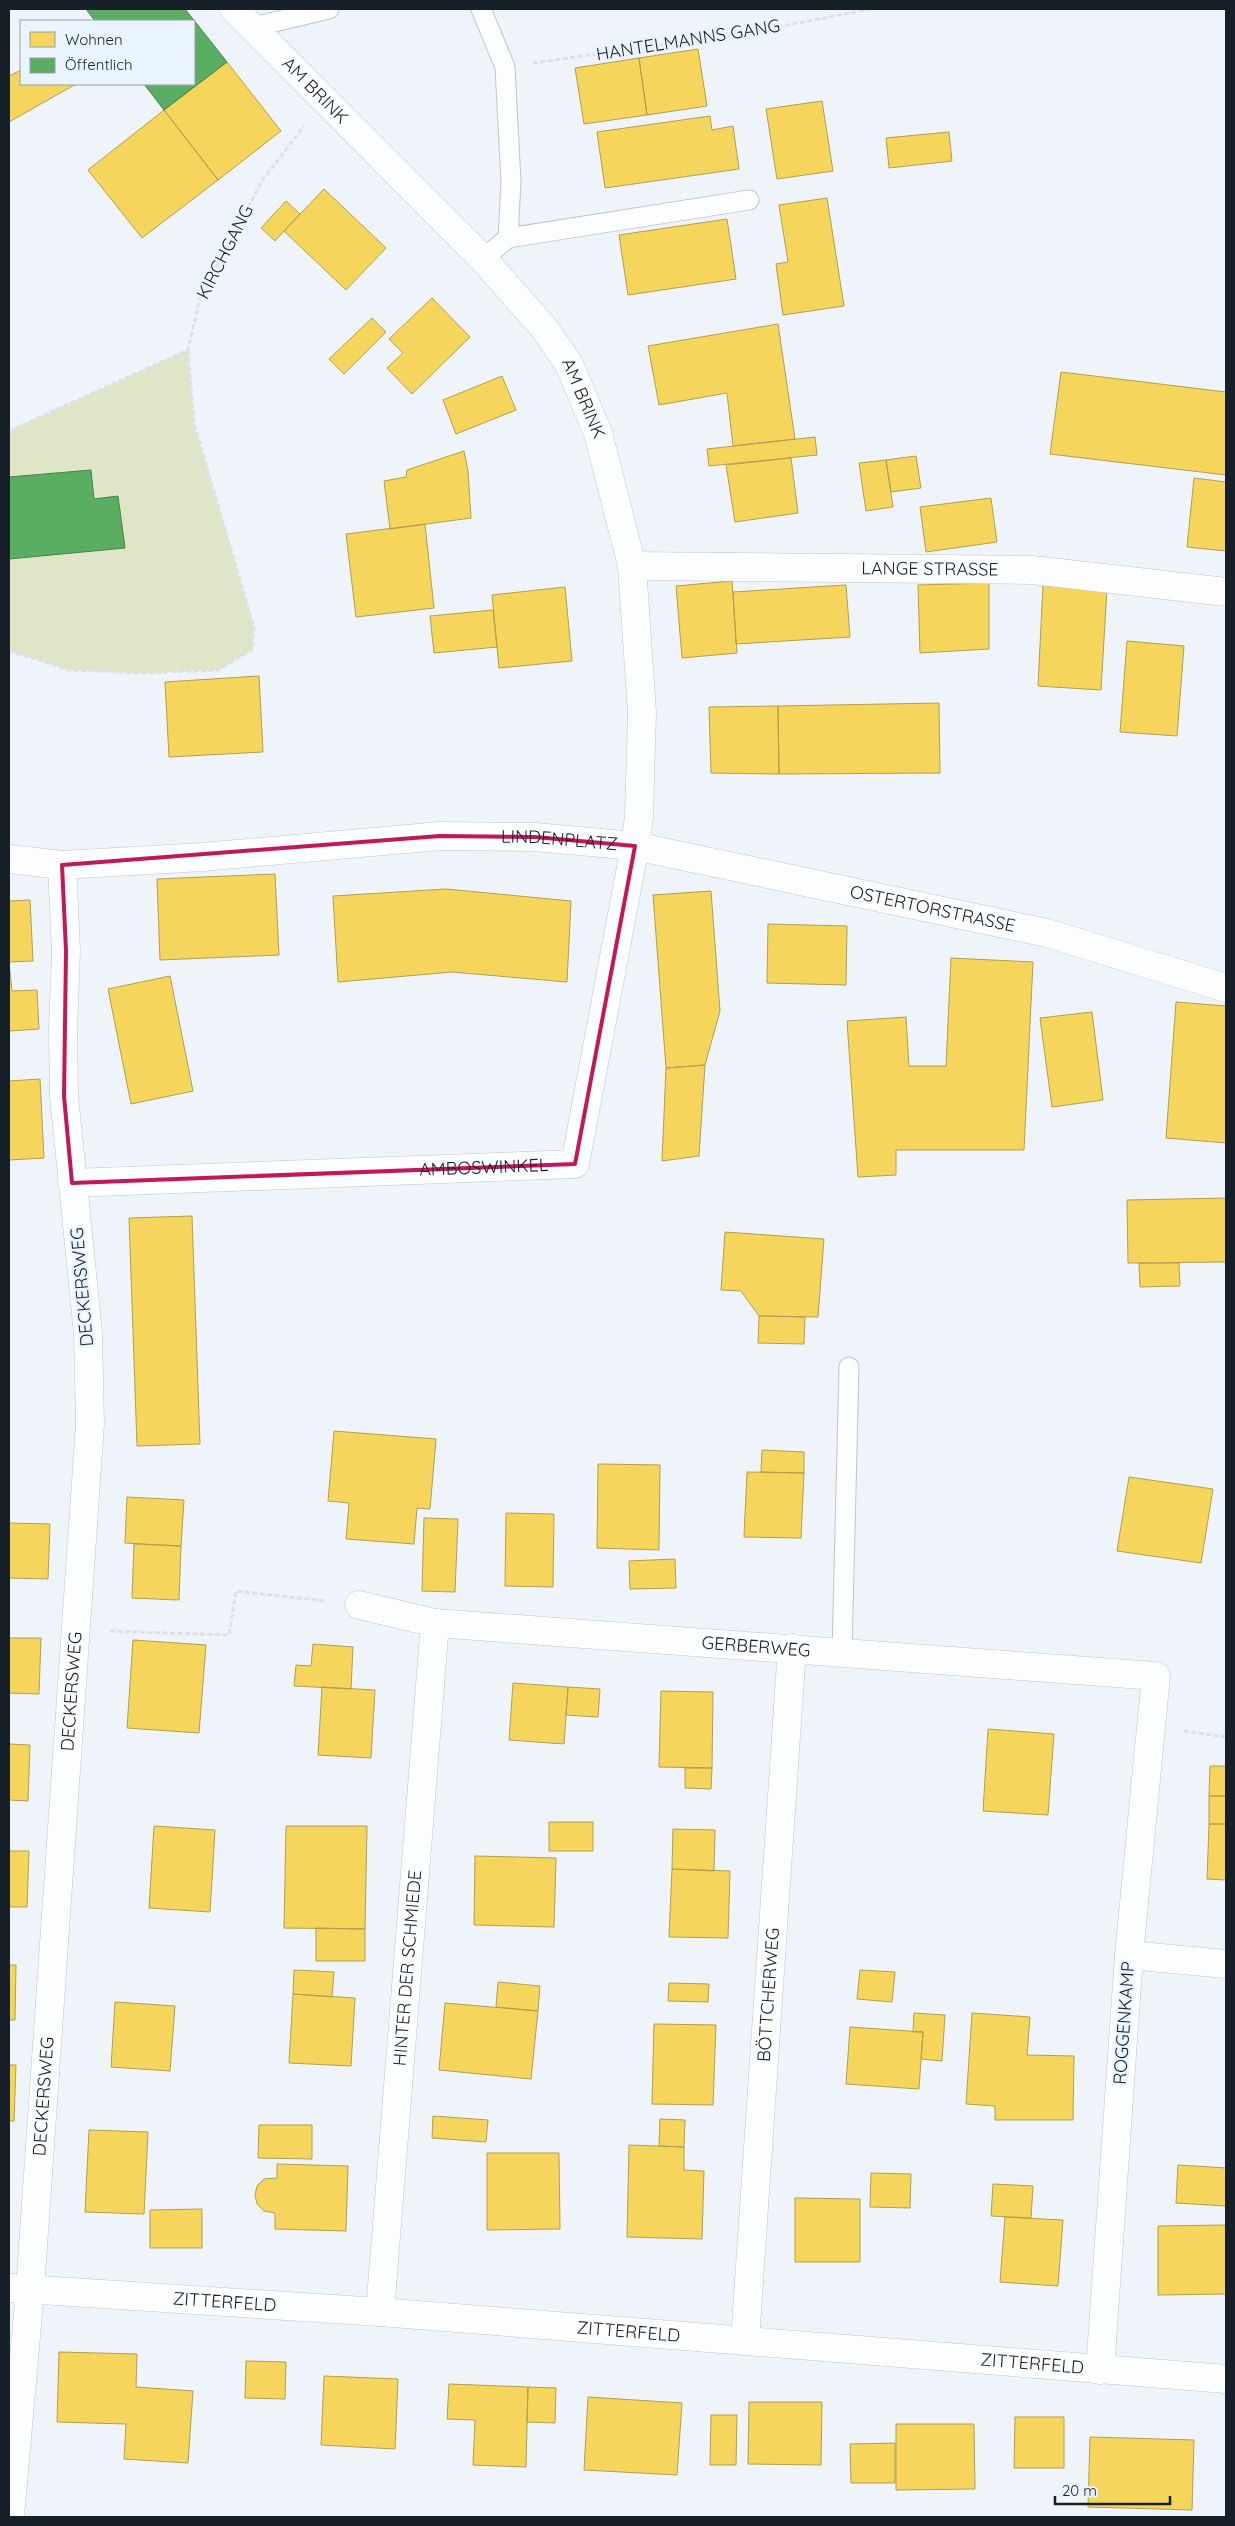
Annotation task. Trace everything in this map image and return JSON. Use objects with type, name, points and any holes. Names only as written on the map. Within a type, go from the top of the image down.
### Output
[{"type":"street","name":"AM BRINK","points":[[234,9],[483,259],[544,328],[569,364],[598,433],[632,566]]},
{"type":"street","name":"LANGE STRASSE","points":[[632,566],[1033,570],[1226,592]]},
{"type":"street","name":"LINDENPLATZ","points":[[9,859],[62,865],[203,857],[440,836],[535,837],[635,846],[640,816],[642,712],[632,566]]},
{"type":"street","name":"OSTERTORSTRASSE","points":[[635,846],[1048,934],[1226,988]]},
{"type":"street","name":"AMBOSWINKEL","points":[[72,1183],[575,1164],[635,846]]},
{"type":"street","name":"DECKERSWEG","points":[[10,2517],[19,2289],[77,1629],[90,1424],[88,1333],[64,1096],[63,1029],[66,951],[62,865]]},
{"type":"street","name":"GERBERWEG","points":[[359,1605],[435,1623],[1156,1676]]},
{"type":"street","name":"HINTER DER SCHMIEDE","points":[[380,2312],[435,1623]]},
{"type":"street","name":"BÖTTCHERWEG","points":[[745,2340],[792,1648]]},
{"type":"street","name":"ROGGENKAMP","points":[[1100,2370],[1129,1955],[1156,1676]]},
{"type":"street","points":[[1129,1955],[1226,1964]]},
{"type":"street","name":"ZITTERFELD","points":[[19,2289],[380,2312],[1226,2379]]},
{"type":"lane","points":[[254,27],[329,9]]},
{"type":"lane","points":[[481,9],[505,67],[511,182],[508,238]]},
{"type":"lane","points":[[483,259],[508,238],[749,200]]},
{"type":"lane","points":[[842,1653],[849,1366]]},
{"type":"path","name":"HANTELMANNS GANG","points":[[505,67],[740,34],[871,9]]},
{"type":"path","name":"KIRCHGANG","points":[[9,651],[70,670],[140,673],[218,670],[252,650],[254,628],[194,424],[188,350],[200,297],[262,182],[324,100]]},
{"type":"path","points":[[9,431],[188,350]]},
{"type":"path","points":[[77,1629],[229,1634],[236,1592],[359,1605]]},
{"type":"path","points":[[1151,1726],[1226,1737]]},
{"type":"highlighted area","points":[[440,836],[535,837],[635,846],[575,1164],[72,1183],[64,1096],[66,951],[62,865]]},
{"type":"green space","points":[[188,350],[194,424],[254,628],[252,650],[218,670],[140,673],[70,670],[9,651],[9,431]]},
{"type":"building: Wohnen","points":[[698,49],[707,106],[647,115],[639,58]]},
{"type":"building: Wohnen","points":[[639,58],[647,115],[584,124],[575,68]]},
{"type":"building: Wohnen","points":[[227,62],[281,131],[218,180],[164,110]]},
{"type":"building: Wohnen","points":[[20,70],[20,85],[74,85],[9,122],[9,76]]},
{"type":"building: Wohnen","points":[[822,101],[833,171],[777,179],[766,109]]},
{"type":"building: Wohnen","points":[[164,110],[218,180],[142,238],[88,170]]},
{"type":"building: Wohnen","points":[[710,116],[712,130],[733,126],[739,169],[605,188],[597,132]]},
{"type":"building: Wohnen","points":[[949,132],[952,161],[889,168],[886,138]]},
{"type":"building: Wohnen","points":[[324,189],[386,248],[346,290],[284,231]]},
{"type":"building: Wohnen","points":[[827,198],[844,306],[783,315],[776,264],[788,262],[779,205]]},
{"type":"building: Wohnen","points":[[286,201],[300,214],[275,241],[261,228]]},
{"type":"building: Wohnen","points":[[727,219],[736,279],[628,295],[619,235]]},
{"type":"building: Wohnen","points":[[432,298],[470,337],[412,394],[387,368],[403,353],[389,339]]},
{"type":"building: Wohnen","points":[[372,318],[386,332],[344,374],[329,359]]},
{"type":"building: Wohnen","points":[[778,324],[795,439],[733,446],[727,393],[659,405],[648,346]]},
{"type":"building: Wohnen","points":[[1061,372],[1226,392],[1226,475],[1050,454]]},
{"type":"building: Wohnen","points":[[502,376],[516,410],[456,434],[443,400]]},
{"type":"building: Wohnen","points":[[815,437],[817,455],[709,466],[707,449]]},
{"type":"building: Wohnen","points":[[464,451],[468,471],[471,518],[390,529],[384,481],[406,477],[407,470]]},
{"type":"building: Wohnen","points":[[916,456],[921,488],[891,492],[886,460]]},
{"type":"building: Wohnen","points":[[791,458],[798,513],[735,522],[726,465]]},
{"type":"building: Wohnen","points":[[886,460],[893,507],[866,511],[859,463]]},
{"type":"building: Wohnen","points":[[1194,478],[1226,482],[1226,551],[1187,547]]},
{"type":"building: Wohnen","points":[[991,498],[997,542],[926,552],[920,507]]},
{"type":"building: Wohnen","points":[[425,524],[434,608],[356,617],[346,534]]},
{"type":"building: Wohnen","points":[[732,581],[737,653],[682,658],[676,586]]},
{"type":"building: Wohnen","points":[[989,583],[989,649],[920,653],[918,585]]},
{"type":"building: Wohnen","points":[[846,585],[850,637],[736,644],[733,592]]},
{"type":"building: Wohnen","points":[[1043,585],[1107,589],[1101,690],[1038,686]]},
{"type":"building: Wohnen","points":[[565,587],[572,661],[499,668],[492,595]]},
{"type":"building: Wohnen","points":[[493,610],[497,647],[434,653],[430,616]]},
{"type":"building: Wohnen","points":[[1127,641],[1184,646],[1177,736],[1120,732]]},
{"type":"building: Wohnen","points":[[259,676],[263,752],[169,757],[165,682]]},
{"type":"building: Wohnen","points":[[939,703],[940,773],[779,774],[778,706]]},
{"type":"building: Wohnen","points":[[778,706],[779,774],[711,773],[709,707]]},
{"type":"building: Wohnen","points":[[275,874],[279,955],[160,960],[157,879]]},
{"type":"building: Wohnen","points":[[446,889],[571,901],[567,982],[452,972],[338,982],[333,896]]},
{"type":"building: Wohnen","points":[[711,891],[720,1011],[705,1065],[666,1068],[653,895]]},
{"type":"building: Wohnen","points":[[30,900],[33,961],[9,962],[9,901]]},
{"type":"building: Wohnen","points":[[768,924],[847,926],[846,985],[767,983]]},
{"type":"building: Wohnen","points":[[951,958],[1033,962],[1024,1150],[896,1150],[896,1175],[858,1177],[847,1021],[906,1017],[909,1066],[946,1066]]},
{"type":"building: Wohnen","points":[[9,962],[12,991],[37,990],[39,1029],[9,1031]]},
{"type":"building: Wohnen","points":[[170,976],[193,1091],[131,1104],[108,989]]},
{"type":"building: Wohnen","points":[[1176,1002],[1226,1006],[1226,1143],[1166,1138]]},
{"type":"building: Wohnen","points":[[1092,1012],[1103,1100],[1052,1107],[1040,1018]]},
{"type":"building: Wohnen","points":[[705,1065],[699,1156],[662,1161],[666,1068]]},
{"type":"building: Wohnen","points":[[40,1079],[44,1158],[9,1160],[9,1081]]},
{"type":"building: Wohnen","points":[[1226,1198],[1226,1262],[1128,1263],[1127,1200]]},
{"type":"building: Wohnen","points":[[192,1216],[200,1444],[137,1446],[129,1218]]},
{"type":"building: Wohnen","points":[[725,1232],[824,1239],[818,1317],[759,1316],[741,1291],[721,1290]]},
{"type":"building: Wohnen","points":[[1139,1263],[1179,1263],[1180,1286],[1140,1287]]},
{"type":"building: Wohnen","points":[[759,1316],[805,1317],[804,1344],[758,1343]]},
{"type":"building: Wohnen","points":[[334,1431],[436,1439],[430,1509],[417,1508],[414,1544],[346,1539],[349,1503],[328,1501]]},
{"type":"building: Wohnen","points":[[762,1450],[804,1452],[804,1473],[761,1472]]},
{"type":"building: Wohnen","points":[[598,1464],[660,1465],[659,1550],[597,1548]]},
{"type":"building: Wohnen","points":[[747,1472],[804,1473],[801,1538],[744,1537]]},
{"type":"building: Wohnen","points":[[1129,1477],[1213,1489],[1201,1563],[1117,1551]]},
{"type":"building: Wohnen","points":[[127,1497],[184,1500],[181,1546],[125,1543]]},
{"type":"building: Wohnen","points":[[506,1513],[554,1514],[553,1587],[505,1586]]},
{"type":"building: Wohnen","points":[[424,1518],[458,1519],[455,1592],[422,1591]]},
{"type":"building: Wohnen","points":[[9,1523],[50,1524],[48,1579],[9,1578]]},
{"type":"building: Wohnen","points":[[134,1544],[181,1546],[179,1600],[132,1598]]},
{"type":"building: Wohnen","points":[[675,1559],[676,1588],[630,1589],[629,1561]]},
{"type":"building: Wohnen","points":[[9,1638],[41,1638],[39,1694],[9,1693]]},
{"type":"building: Wohnen","points":[[133,1640],[206,1645],[199,1733],[127,1728]]},
{"type":"building: Wohnen","points":[[313,1644],[353,1647],[351,1689],[294,1686],[296,1665],[311,1666]]},
{"type":"building: Wohnen","points":[[513,1683],[568,1687],[564,1744],[509,1740]]},
{"type":"building: Wohnen","points":[[322,1687],[375,1690],[371,1758],[318,1755]]},
{"type":"building: Wohnen","points":[[568,1687],[600,1689],[598,1717],[566,1715]]},
{"type":"building: Wohnen","points":[[661,1691],[713,1692],[712,1768],[659,1767]]},
{"type":"building: Wohnen","points":[[988,1729],[1054,1734],[1048,1815],[983,1811]]},
{"type":"building: Wohnen","points":[[9,1744],[30,1745],[28,1801],[9,1800]]},
{"type":"building: Wohnen","points":[[1210,1766],[1226,1766],[1226,1796],[1209,1796]]},
{"type":"building: Wohnen","points":[[685,1768],[712,1768],[711,1789],[685,1788]]},
{"type":"building: Wohnen","points":[[1209,1796],[1226,1796],[1226,1824],[1209,1824]]},
{"type":"building: Wohnen","points":[[549,1822],[593,1822],[593,1851],[549,1851]]},
{"type":"building: Wohnen","points":[[1209,1824],[1226,1824],[1226,1880],[1207,1879]]},
{"type":"building: Wohnen","points":[[154,1826],[215,1830],[210,1912],[149,1908]]},
{"type":"building: Wohnen","points":[[286,1826],[367,1826],[365,1929],[284,1928]]},
{"type":"building: Wohnen","points":[[673,1829],[715,1830],[714,1871],[672,1869]]},
{"type":"building: Wohnen","points":[[9,1851],[29,1851],[27,1907],[9,1907]]},
{"type":"building: Wohnen","points":[[475,1856],[556,1858],[554,1927],[474,1925]]},
{"type":"building: Wohnen","points":[[672,1869],[730,1871],[728,1938],[669,1937]]},
{"type":"building: Wohnen","points":[[316,1928],[365,1929],[365,1961],[316,1961]]},
{"type":"building: Wohnen","points":[[9,1965],[16,1965],[15,2020],[9,2020]]},
{"type":"building: Wohnen","points":[[294,1970],[334,1972],[332,1997],[293,1994]]},
{"type":"building: Wohnen","points":[[860,1970],[895,1972],[892,2002],[857,1999]]},
{"type":"building: Wohnen","points":[[498,1982],[540,1986],[538,2011],[496,2007]]},
{"type":"building: Wohnen","points":[[669,1983],[709,1984],[708,2002],[668,2001]]},
{"type":"building: Wohnen","points":[[293,1994],[355,1998],[351,2066],[289,2063]]},
{"type":"building: Wohnen","points":[[115,2002],[175,2006],[170,2071],[111,2067]]},
{"type":"building: Wohnen","points":[[445,2003],[538,2011],[531,2079],[439,2070]]},
{"type":"building: Wohnen","points":[[914,2013],[945,2015],[942,2061],[921,2059],[923,2032],[913,2032]]},
{"type":"building: Wohnen","points":[[972,2013],[1030,2017],[1027,2055],[1074,2056],[1073,2120],[995,2120],[995,2106],[966,2104]]},
{"type":"building: Wohnen","points":[[654,2024],[716,2025],[713,2105],[652,2104]]},
{"type":"building: Wohnen","points":[[850,2027],[923,2032],[919,2089],[846,2084]]},
{"type":"building: Wohnen","points":[[9,2065],[16,2065],[14,2121],[9,2121]]},
{"type":"building: Wohnen","points":[[433,2116],[488,2120],[486,2142],[432,2138]]},
{"type":"building: Wohnen","points":[[660,2119],[685,2120],[684,2147],[659,2146]]},
{"type":"building: Wohnen","points":[[259,2125],[312,2125],[312,2159],[258,2158]]},
{"type":"building: Wohnen","points":[[89,2130],[148,2132],[144,2214],[85,2212]]},
{"type":"building: Wohnen","points":[[629,2145],[684,2147],[684,2170],[704,2171],[702,2239],[627,2237]]},
{"type":"building: Wohnen","points":[[487,2153],[559,2153],[560,2229],[487,2230]]},
{"type":"building: Wohnen","points":[[277,2164],[348,2166],[346,2231],[275,2229],[275,2213],[264,2211],[257,2204],[255,2195],[257,2186],[264,2179],[277,2178]]},
{"type":"building: Wohnen","points":[[1178,2165],[1226,2168],[1226,2206],[1176,2203]]},
{"type":"building: Wohnen","points":[[871,2173],[911,2174],[910,2208],[870,2207]]},
{"type":"building: Wohnen","points":[[993,2184],[1033,2186],[1031,2218],[991,2216]]},
{"type":"building: Wohnen","points":[[795,2198],[860,2199],[860,2262],[795,2262]]},
{"type":"building: Wohnen","points":[[202,2209],[202,2248],[150,2248],[150,2210]]},
{"type":"building: Wohnen","points":[[1005,2217],[1063,2220],[1058,2286],[1000,2282]]},
{"type":"building: Wohnen","points":[[1226,2225],[1226,2294],[1158,2295],[1158,2226]]},
{"type":"building: Wohnen","points":[[59,2352],[137,2354],[136,2387],[193,2391],[188,2463],[124,2459],[126,2424],[57,2422]]},
{"type":"building: Wohnen","points":[[246,2361],[286,2362],[285,2399],[245,2398]]},
{"type":"building: Wohnen","points":[[324,2376],[398,2379],[395,2449],[321,2445]]},
{"type":"building: Wohnen","points":[[449,2384],[528,2387],[526,2467],[473,2465],[475,2420],[447,2419]]},
{"type":"building: Wohnen","points":[[528,2387],[556,2388],[555,2423],[527,2422]]},
{"type":"building: Wohnen","points":[[588,2397],[682,2403],[677,2475],[584,2470]]},
{"type":"building: Wohnen","points":[[749,2402],[822,2402],[821,2465],[748,2464]]},
{"type":"building: Wohnen","points":[[711,2415],[737,2415],[736,2465],[710,2465]]},
{"type":"building: Wohnen","points":[[1015,2417],[1064,2417],[1064,2468],[1014,2468]]},
{"type":"building: Wohnen","points":[[896,2424],[974,2424],[975,2489],[896,2490]]},
{"type":"building: Wohnen","points":[[1090,2437],[1194,2440],[1192,2510],[1088,2507]]},
{"type":"building: Wohnen","points":[[895,2443],[895,2483],[851,2483],[850,2444]]},
{"type":"building: Öffentlich","points":[[86,9],[185,9],[194,20],[94,20]]},
{"type":"building: Öffentlich","points":[[195,22],[227,62],[164,110],[145,85],[195,85]]},
{"type":"building: Öffentlich","points":[[91,470],[94,499],[118,496],[125,548],[9,559],[9,477]]}]
